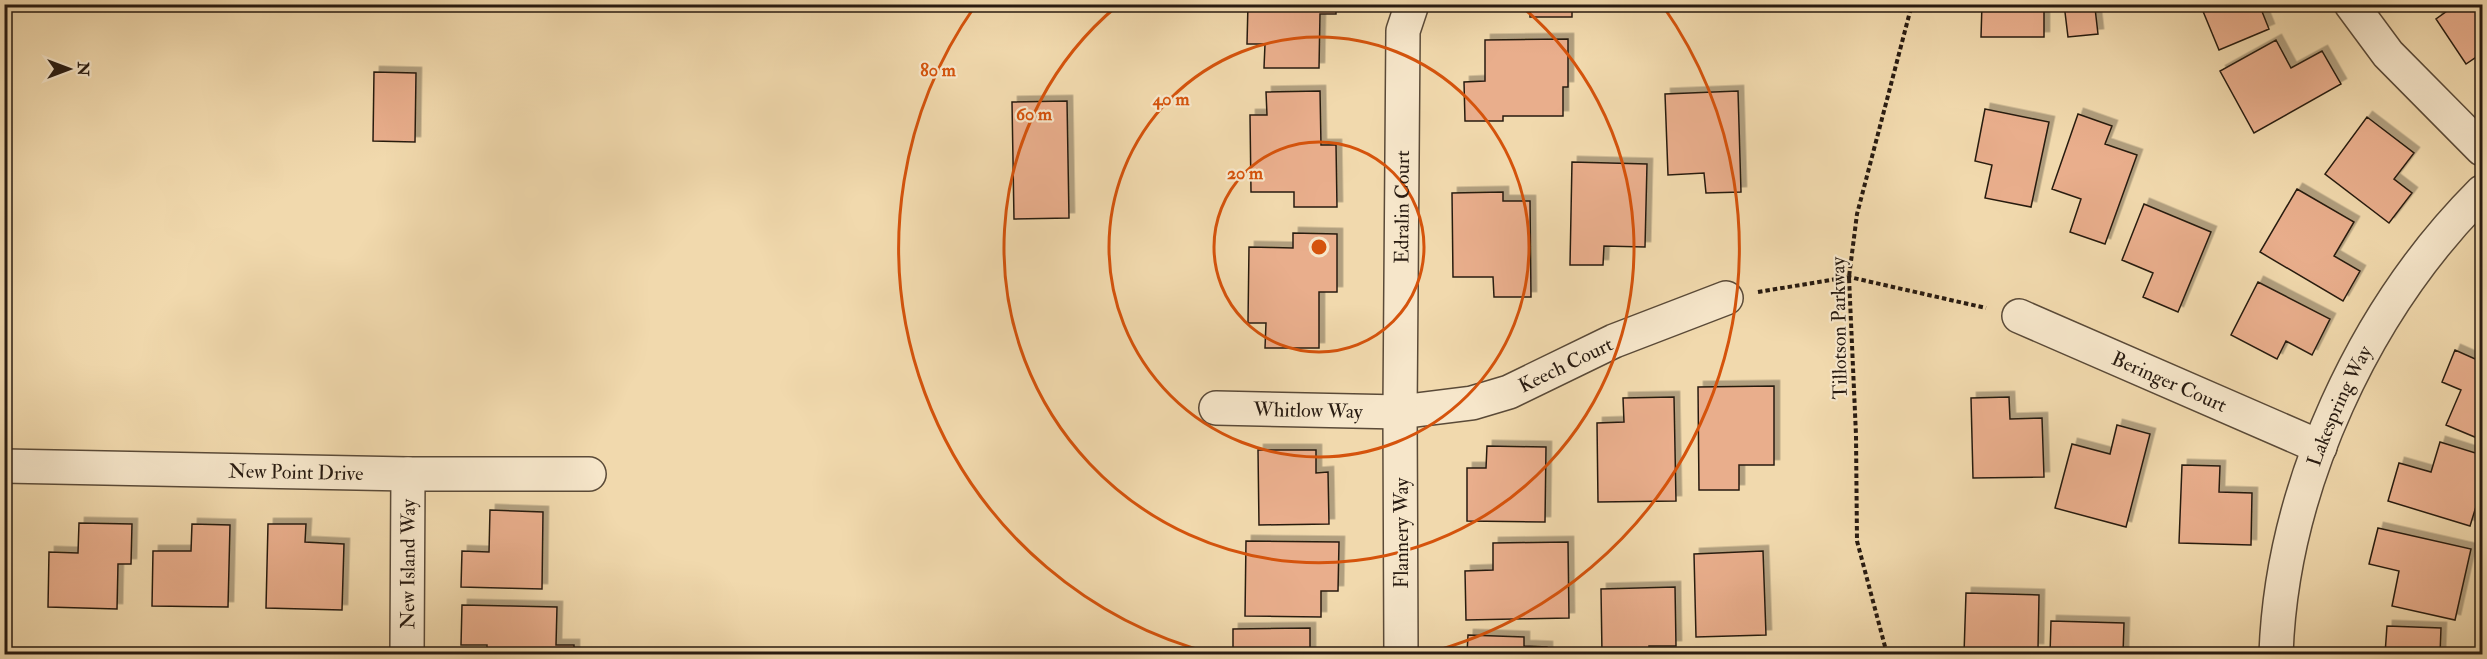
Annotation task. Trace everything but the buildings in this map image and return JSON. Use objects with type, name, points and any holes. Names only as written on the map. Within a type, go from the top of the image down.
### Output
[{"type":"street","name":"Edralin Court","points":[[1400,412],[1403,31],[1412,4]]},
{"type":"street","points":[[2351,4],[2388,54],[2482,149]]},
{"type":"street","name":"Lakespring Way","points":[[2276,654],[2287,562],[2305,489],[2342,394],[2378,326],[2421,263],[2482,192]]},
{"type":"street","name":"Keech Court","points":[[1400,412],[1472,403],[1509,392],[1614,341],[1726,298]]},
{"type":"street","name":"Beringer Court","points":[[2019,316],[2320,447]]},
{"type":"street","name":"Whitlow Way","points":[[1216,408],[1400,412]]},
{"type":"street","name":"Flannery Way","points":[[1400,412],[1401,654]]},
{"type":"street","name":"New Point Drive","points":[[4,466],[408,474],[589,474]]},
{"type":"street","name":"New Island Way","points":[[407,654],[408,474]]},
{"type":"path","name":"Tillotson Parkway","points":[[1887,654],[1857,541],[1856,435],[1849,278],[1857,214],[1912,4]]},
{"type":"path","points":[[1726,298],[1849,278],[2019,316]]}]
